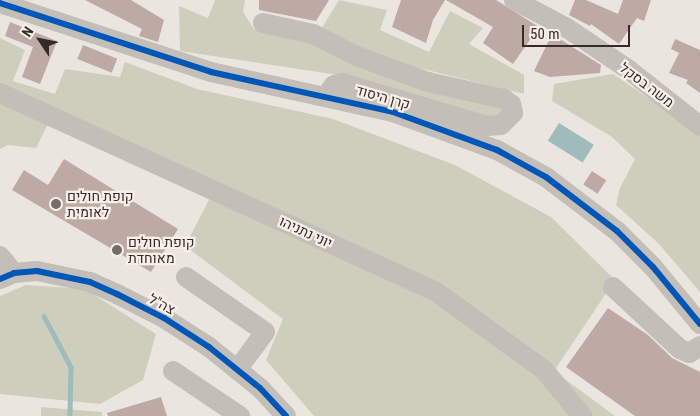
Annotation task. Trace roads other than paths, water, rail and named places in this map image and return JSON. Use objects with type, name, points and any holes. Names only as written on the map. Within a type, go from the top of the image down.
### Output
[{"type":"street","name":"משה בסקל","points":[[514,0],[567,28],[629,70],[700,126]]},
{"type":"street","name":"קרן היסוד","points":[[0,3],[211,72],[327,95],[393,112],[497,150],[546,177],[617,231],[653,267],[700,324]]},
{"type":"street","points":[[263,23],[313,34],[359,57],[428,82],[504,99],[511,104],[513,114],[501,125],[488,126],[342,84],[334,85],[327,95]]},
{"type":"street","name":"יוני נתניהו","points":[[0,93],[435,291],[544,370],[582,416]]},
{"type":"street","points":[[0,256],[7,276]]},
{"type":"street","name":"צה\"ל","points":[[7,276],[37,270],[63,275],[117,294],[164,318],[237,370],[260,388],[286,416]]},
{"type":"street","points":[[186,277],[265,332],[237,370]]},
{"type":"street","points":[[613,287],[680,349],[689,353],[700,346]]},
{"type":"street","points":[[173,371],[240,416]]},
{"type":"water","points":[[559,123],[594,145],[583,163],[548,141]]},
{"type":"waterway","points":[[44,316],[71,367],[70,416]]},
{"type":"place","name":"קופת חולים לאומית","points":[[56,204]]},
{"type":"place","name":"קופת חולים מאוחדת","points":[[117,250]]}]
